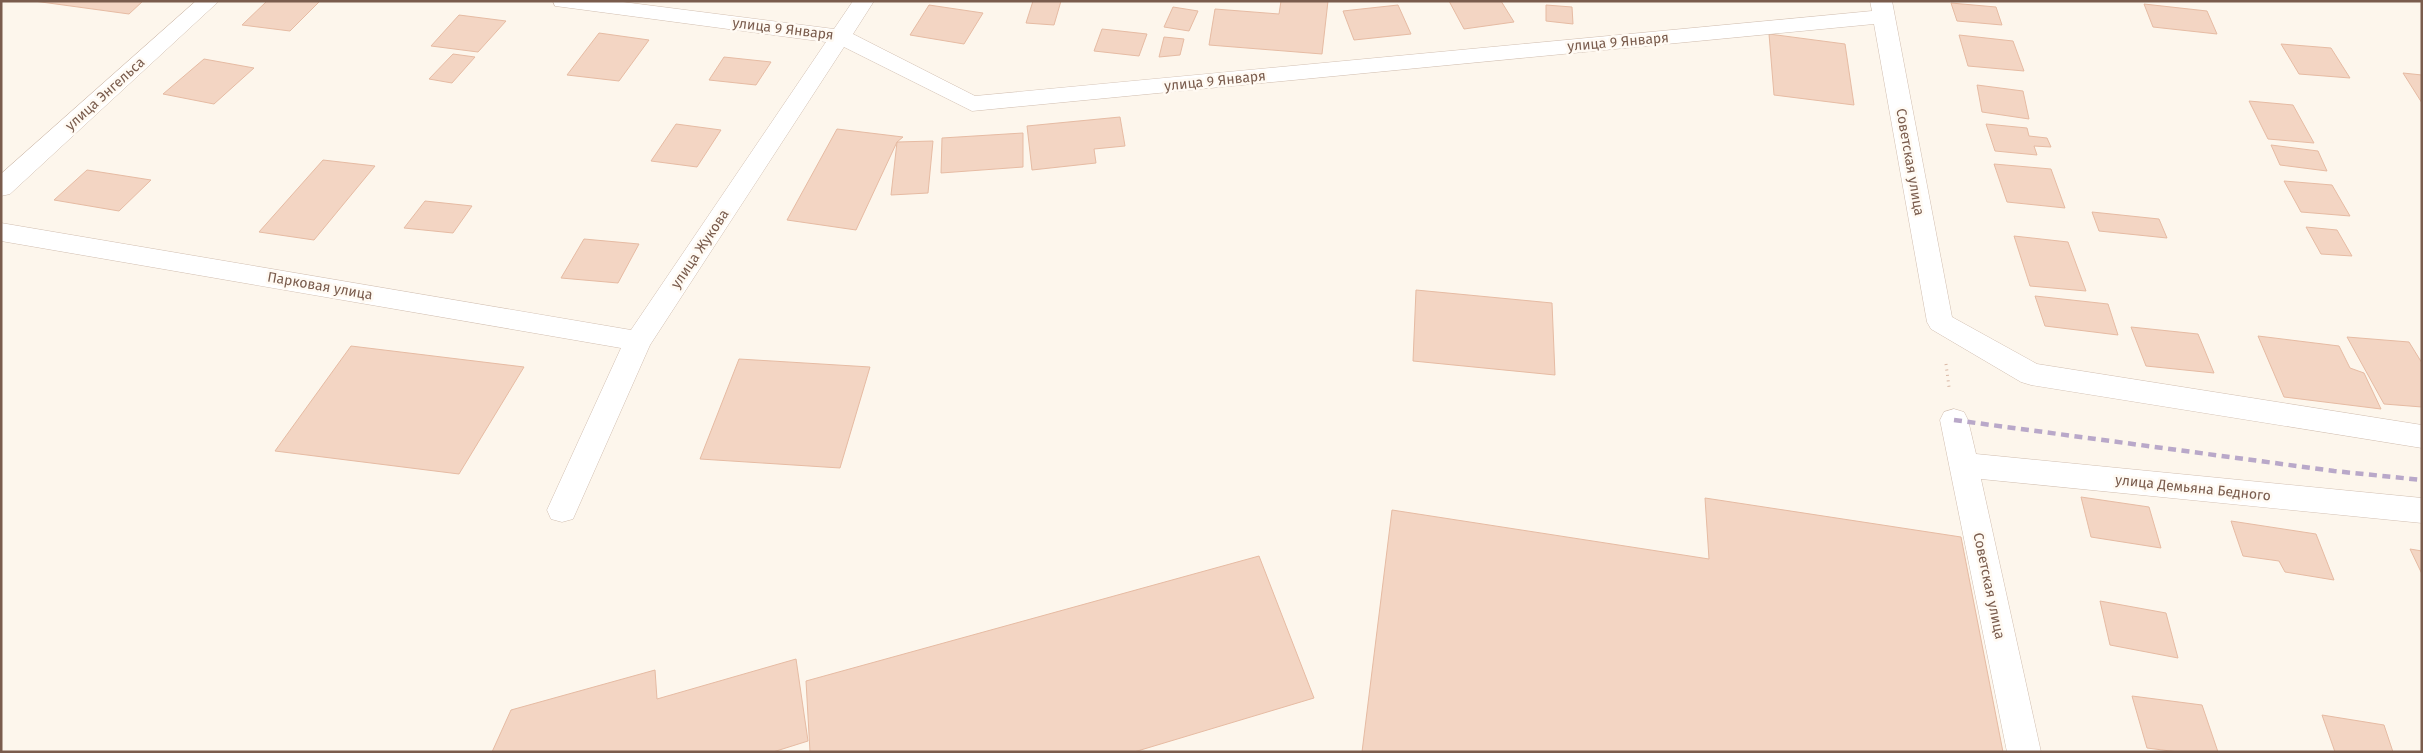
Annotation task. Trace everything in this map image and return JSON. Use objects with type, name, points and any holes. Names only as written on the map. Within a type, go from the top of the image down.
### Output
[{"type":"street","name":"улица Энгельса","points":[[1,188],[209,1]]},
{"type":"street","name":"улица 9 Января","points":[[563,1],[841,37],[972,104],[1882,9]]},
{"type":"street","name":"улица Жукова","points":[[562,510],[638,341],[864,1]]},
{"type":"street","name":"Советская улица","points":[[1882,9],[1940,322]]},
{"type":"street","name":"Парковая улица","points":[[1,232],[638,341]]},
{"type":"street","points":[[1940,322],[2031,374],[2422,437]]},
{"type":"street","name":"Советская улица","points":[[1954,420],[2024,752]]},
{"type":"street","name":"улица Демьяна Бедного","points":[[1964,465],[2422,511]]},
{"type":"path","points":[[1940,322],[1954,420]]},
{"type":"building","points":[[34,1],[143,1],[129,14]]},
{"type":"building","points":[[267,1],[320,1],[290,31],[242,25]]},
{"type":"building","points":[[1033,1],[1061,1],[1054,25],[1026,23]]},
{"type":"building","points":[[1281,1],[1328,1],[1322,54],[1209,45],[1215,9],[1279,14]]},
{"type":"building","points":[[1449,1],[1501,1],[1514,22],[1464,29]]},
{"type":"building","points":[[1951,3],[1996,7],[2002,25],[1957,21]]},
{"type":"building","points":[[2144,4],[2207,11],[2217,34],[2153,27]]},
{"type":"building","points":[[929,5],[983,13],[964,44],[910,35]]},
{"type":"building","points":[[1398,5],[1411,34],[1354,40],[1343,11]]},
{"type":"building","points":[[1546,5],[1572,7],[1573,24],[1546,21]]},
{"type":"building","points":[[1173,7],[1198,11],[1189,31],[1164,27]]},
{"type":"building","points":[[459,15],[506,21],[478,52],[431,46]]},
{"type":"building","points":[[1102,29],[1147,34],[1139,56],[1094,51]]},
{"type":"building","points":[[599,33],[649,40],[619,81],[567,75]]},
{"type":"building","points":[[1769,34],[1845,44],[1854,105],[1774,95]]},
{"type":"building","points":[[1959,35],[2013,41],[2024,71],[1968,66]]},
{"type":"building","points":[[1164,37],[1184,39],[1180,55],[1159,57]]},
{"type":"building","points":[[2281,44],[2331,48],[2350,78],[2299,74]]},
{"type":"building","points":[[453,54],[475,57],[452,83],[429,79]]},
{"type":"building","points":[[724,57],[771,62],[756,85],[709,80]]},
{"type":"building","points":[[204,59],[254,68],[214,104],[163,94]]},
{"type":"building","points":[[2403,73],[2422,75],[2422,103]]},
{"type":"building","points":[[1977,85],[2023,91],[2029,119],[1982,112]]},
{"type":"building","points":[[2249,101],[2293,105],[2314,143],[2268,139]]},
{"type":"building","points":[[1120,117],[1125,146],[1094,149],[1096,163],[1032,170],[1027,126]]},
{"type":"building","points":[[676,124],[721,130],[697,167],[651,161]]},
{"type":"building","points":[[1986,124],[2027,128],[2029,136],[2047,138],[2051,147],[2034,146],[2037,155],[1995,151]]},
{"type":"building","points":[[837,129],[903,137],[897,142],[856,230],[787,220]]},
{"type":"building","points":[[1023,133],[1023,167],[941,173],[942,138]]},
{"type":"building","points":[[933,141],[928,193],[891,195],[897,142]]},
{"type":"building","points":[[2271,145],[2318,151],[2327,171],[2280,165]]},
{"type":"building","points":[[323,160],[375,166],[314,240],[259,232]]},
{"type":"building","points":[[1994,164],[2051,169],[2065,208],[2007,202]]},
{"type":"building","points":[[87,170],[151,180],[119,211],[54,200]]},
{"type":"building","points":[[2284,181],[2332,185],[2350,216],[2301,212]]},
{"type":"building","points":[[425,201],[472,206],[453,233],[404,228]]},
{"type":"building","points":[[2092,212],[2159,219],[2167,238],[2099,231]]},
{"type":"building","points":[[2306,227],[2337,230],[2352,256],[2321,254]]},
{"type":"building","points":[[2014,236],[2068,242],[2086,291],[2030,286]]},
{"type":"building","points":[[584,239],[639,244],[618,283],[561,278]]},
{"type":"building","points":[[1416,290],[1552,303],[1555,375],[1413,361]]},
{"type":"building","points":[[2035,296],[2108,304],[2118,335],[2045,326]]},
{"type":"building","points":[[2131,327],[2198,334],[2214,373],[2146,366]]},
{"type":"building","points":[[2258,336],[2339,346],[2350,368],[2364,373],[2381,409],[2284,397]]},
{"type":"building","points":[[2347,337],[2409,342],[2422,363],[2422,407],[2384,404]]},
{"type":"building","points":[[351,346],[524,367],[459,474],[275,451]]},
{"type":"building","points":[[739,359],[870,367],[840,468],[700,459]]},
{"type":"building","points":[[2081,497],[2149,507],[2161,548],[2091,537]]},
{"type":"building","points":[[1705,498],[1961,537],[2003,752],[1362,752],[1392,510],[1709,559]]},
{"type":"building","points":[[2231,521],[2316,534],[2334,580],[2285,572],[2279,561],[2243,556]]},
{"type":"building","points":[[2410,549],[2422,551],[2422,574]]},
{"type":"building","points":[[1259,556],[1314,698],[1134,752],[810,752],[806,681]]},
{"type":"building","points":[[2100,601],[2166,613],[2178,658],[2110,645]]},
{"type":"building","points":[[796,659],[808,741],[773,752],[492,752],[511,710],[655,670],[657,699]]},
{"type":"building","points":[[2132,696],[2202,705],[2218,752],[2178,752],[2147,748]]},
{"type":"building","points":[[2322,715],[2384,725],[2393,752],[2335,752]]},
{"type":"railway","points":[[1954,420],[2334,471],[2422,480]]}]
